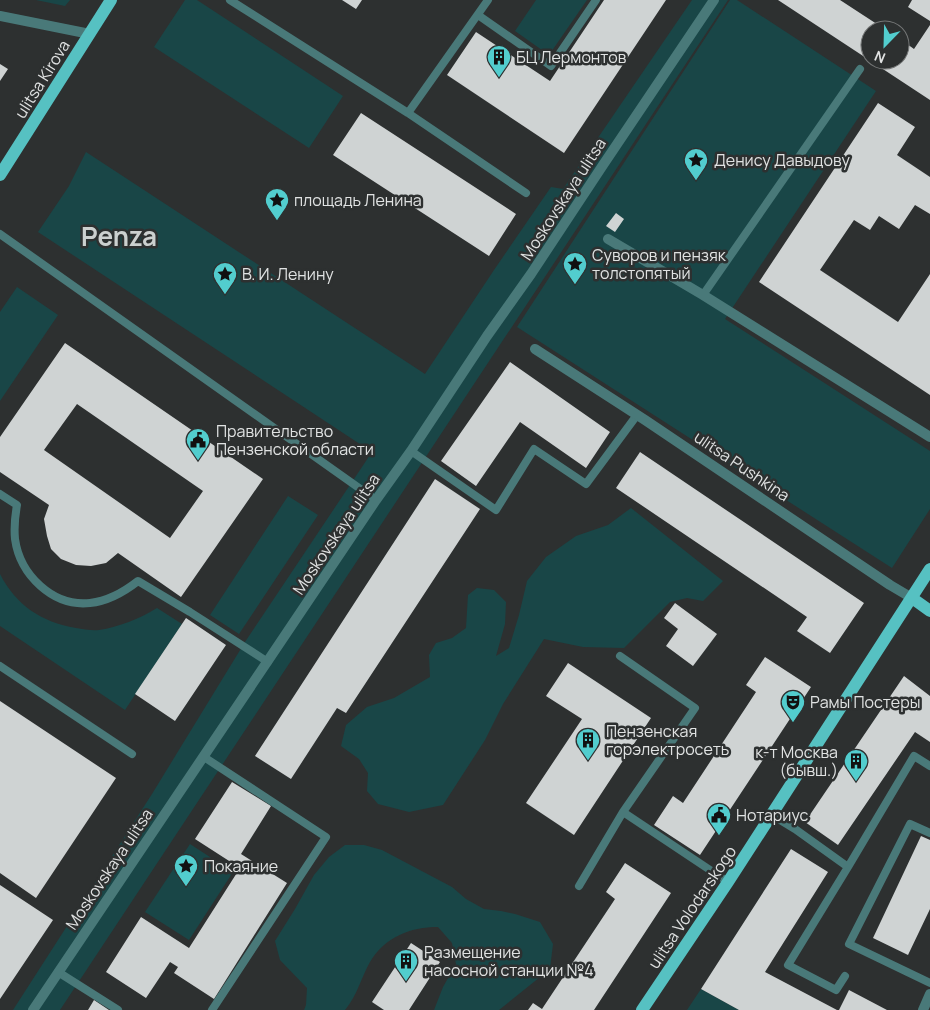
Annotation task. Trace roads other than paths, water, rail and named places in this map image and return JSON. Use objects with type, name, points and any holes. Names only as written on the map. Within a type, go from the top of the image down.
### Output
[{"type":"main road","name":"ulitsa Kirova","points":[[0,175],[111,0]]},
{"type":"main road","name":"ulitsa Volodarskogo","points":[[642,1010],[772,815],[930,569]]},
{"type":"main road","name":"ulitsa Pushkina","points":[[912,598],[930,611]]},
{"type":"street","name":"Moskovskaya ulitsa","points":[[33,1010],[487,336],[532,274],[714,0]]},
{"type":"street","points":[[0,16],[90,34]]},
{"type":"street","points":[[608,239],[703,295],[930,437]]},
{"type":"street","name":"ulitsa Pushkina","points":[[535,349],[912,598]]},
{"type":"street","points":[[922,1010],[930,994]]},
{"type":"lane","points":[[230,0],[408,113],[526,193]]},
{"type":"lane","points":[[408,113],[488,0]]},
{"type":"lane","points":[[478,15],[550,66],[596,0]]},
{"type":"lane","points":[[703,295],[860,69]]},
{"type":"lane","points":[[0,234],[376,500]]},
{"type":"lane","points":[[411,451],[496,510],[534,448],[586,484],[637,415]]},
{"type":"lane","points":[[0,494],[17,504],[15,540],[18,551],[22,563],[46,592],[66,600],[88,604],[114,597],[126,591],[138,581],[268,662]]},
{"type":"lane","points":[[579,886],[623,812],[695,708],[620,656]]},
{"type":"lane","points":[[0,666],[132,754]]},
{"type":"lane","points":[[845,976],[836,990],[788,965],[914,756],[930,766]]},
{"type":"lane","points":[[204,757],[326,837],[212,1010]]},
{"type":"lane","points":[[623,812],[728,882]]},
{"type":"lane","points":[[772,815],[848,867]]},
{"type":"lane","points":[[930,833],[910,824],[849,944],[930,983]]},
{"type":"lane","points":[[58,972],[118,1010]]},
{"type":"place","name":"БЦ Лермонтов","points":[[499,78]]},
{"type":"place","name":"Денису Давыдову","points":[[696,181]]},
{"type":"place","name":"площадь Ленина","points":[[277,221]]},
{"type":"place","name":"Суворов и пензяк толстопятый","points":[[575,285]]},
{"type":"place","name":"В. И. Ленину","points":[[225,295]]},
{"type":"place","name":"Правительство Пензенской области","points":[[198,461]]},
{"type":"place","name":"Рамы Постеры","points":[[793,723]]},
{"type":"place","name":"Пензенская горэлектросеть","points":[[588,761]]},
{"type":"place","name":"к-т Москва (бывш.)","points":[[856,782]]},
{"type":"place","name":"Нотариус","points":[[719,836]]},
{"type":"place","name":"Покаяние","points":[[186,887]]},
{"type":"place","name":"Размещение насосной станции №4","points":[[406,982]]},
{"type":"district","name":"Penza","points":[[119,236]]}]
